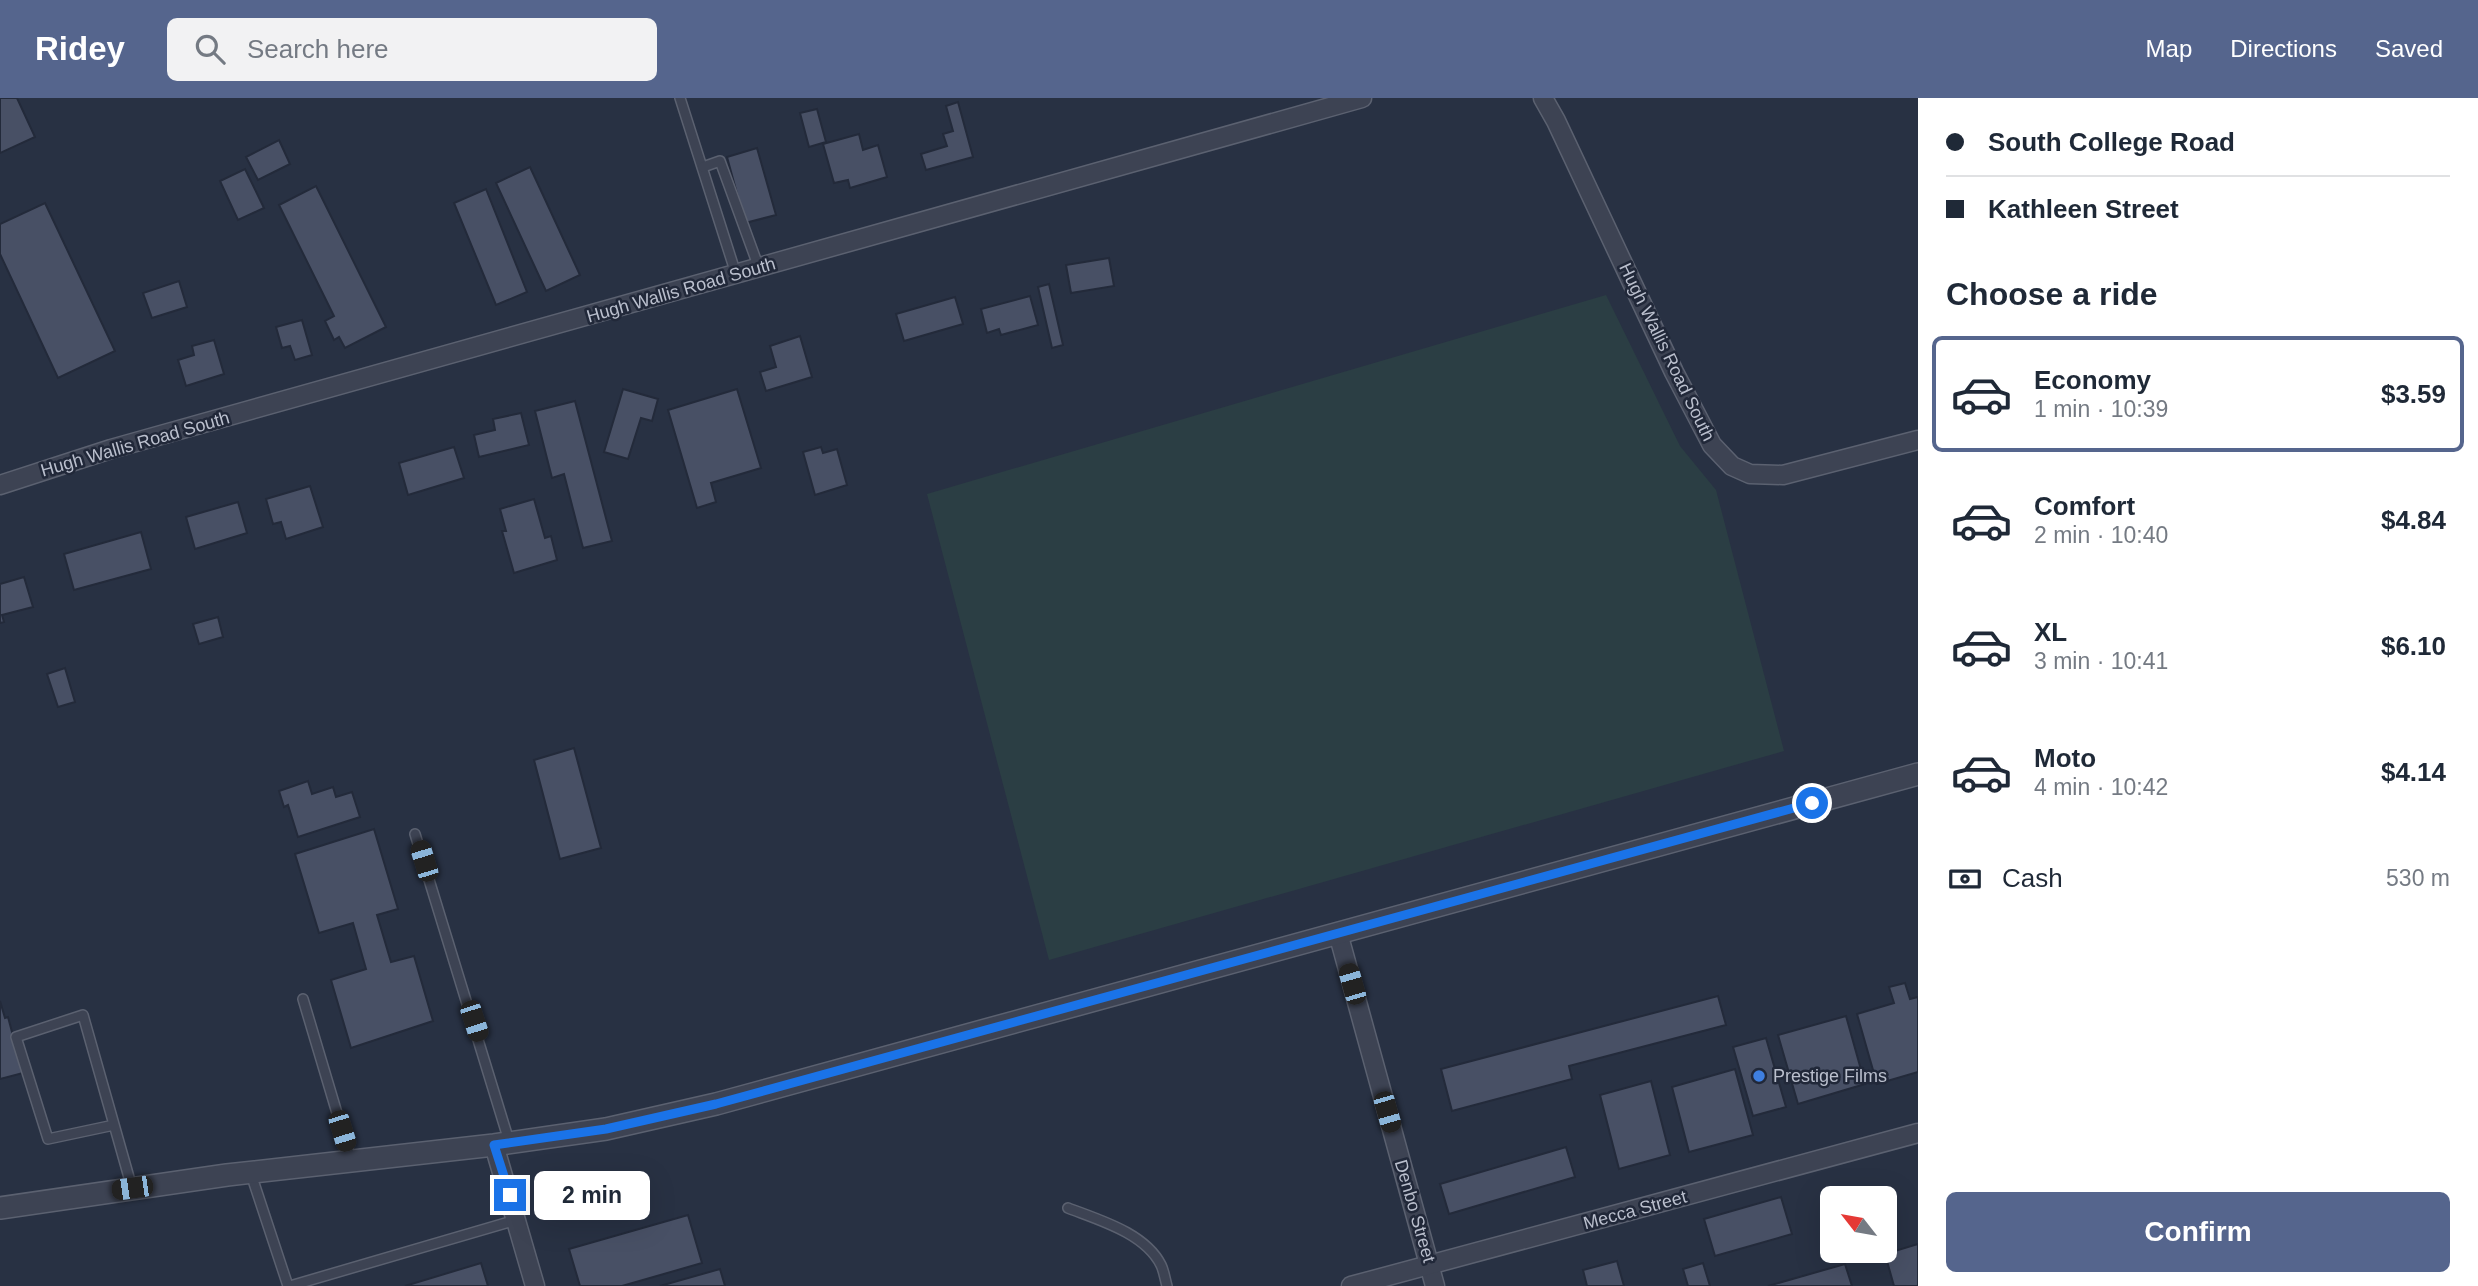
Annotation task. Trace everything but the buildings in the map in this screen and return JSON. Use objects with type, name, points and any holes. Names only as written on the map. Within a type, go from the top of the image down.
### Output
[{"type":"street","name":"Hugh Wallis Road South","points":[[0,485],[111,449],[1362,98]]},
{"type":"street","name":"Hugh Wallis Road South","points":[[1543,98],[1674,372],[1717,453],[1732,466],[1750,474],[1783,475],[1918,440]]},
{"type":"street","points":[[0,1208],[251,1172],[502,1144],[606,1129],[716,1104],[1918,775]]},
{"type":"street","name":"Denbo Street","points":[[1338,933],[1436,1286]]},
{"type":"street","name":"Mecca Street","points":[[1351,1286],[1918,1133]]},
{"type":"street","points":[[502,1144],[535,1286]]},
{"type":"lane","points":[[680,98],[736,274]]},
{"type":"lane","points":[[703,167],[720,162],[759,268]]},
{"type":"lane","points":[[415,834],[502,1144]]},
{"type":"lane","points":[[303,999],[351,1160]]},
{"type":"lane","points":[[114,1125],[47,1139],[16,1037],[83,1015],[132,1188]]},
{"type":"lane","points":[[251,1172],[289,1286],[518,1219]]},
{"type":"lane","points":[[1068,1208],[1124,1231],[1149,1248],[1161,1265],[1167,1286]]},
{"type":"shaded area","points":[[1606,295],[1680,446],[1716,490],[1784,751],[1049,960],[927,494]]},
{"type":"place","name":"Prestige Films","points":[[1759,1076]]},
{"type":"route","points":[[510,1195],[494,1145],[606,1129],[716,1104],[1812,803]]}]
